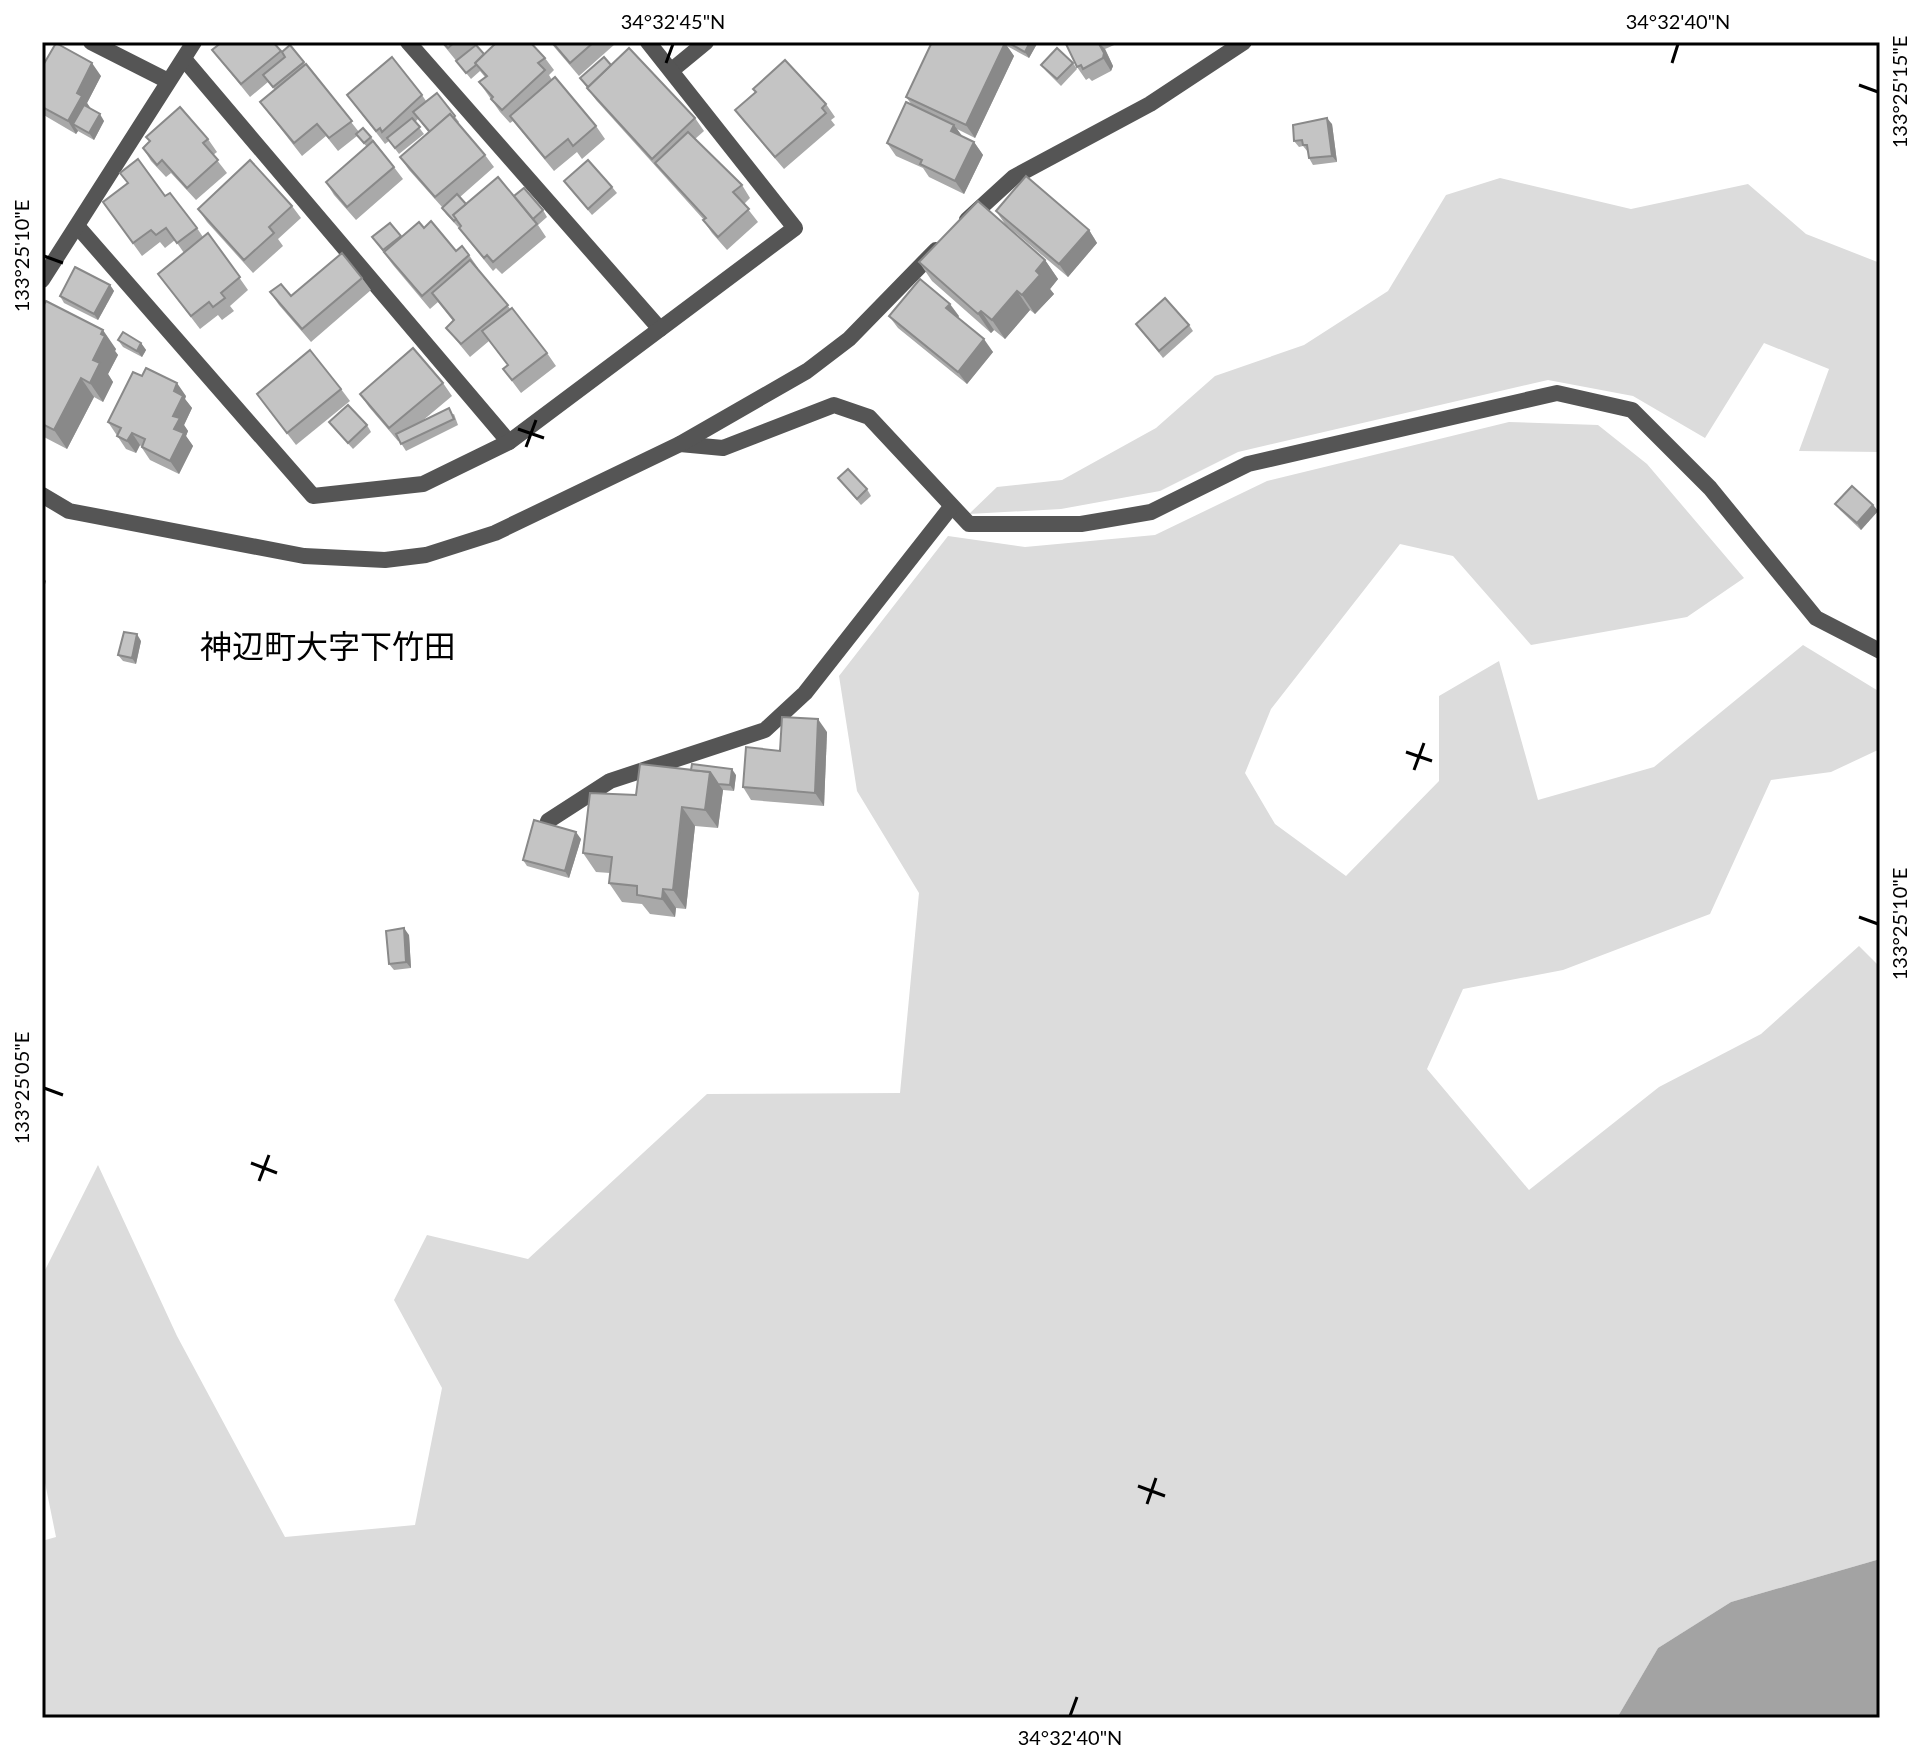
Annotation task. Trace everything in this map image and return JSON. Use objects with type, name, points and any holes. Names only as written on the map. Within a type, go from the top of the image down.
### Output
[{"type":"street","points":[[91,42],[168,81]]},
{"type":"street","points":[[42,280],[194,42]]},
{"type":"street","points":[[408,42],[660,329]]},
{"type":"street","points":[[78,227],[313,496],[423,484],[509,442],[795,228],[648,42]]},
{"type":"street","points":[[672,70],[706,42]]},
{"type":"street","points":[[42,495],[69,511],[304,556],[385,560],[426,555],[495,533],[680,444],[807,371],[849,339],[1014,177],[1150,104],[1244,42]]},
{"type":"street","points":[[184,59],[509,442]]},
{"type":"street","points":[[42,246],[59,255]]},
{"type":"street","points":[[680,444],[723,448],[834,405],[869,417],[969,524],[1081,524],[1151,512],[1248,464],[1557,393],[1632,410],[1710,488],[1816,618],[1880,651]]},
{"type":"street","points":[[548,821],[610,781],[765,730],[805,693],[951,507]]},
{"type":"shaded area","points":[[1500,178],[1631,209],[1748,184],[1806,234],[1880,263],[1880,452],[1799,451],[1829,369],[1764,343],[1705,438],[1633,396],[1548,380],[1238,452],[1160,491],[1061,509],[969,514],[997,487],[1062,480],[1156,428],[1215,376],[1304,345],[1388,291],[1446,195]]},
{"type":"shaded area","points":[[1509,422],[1598,425],[1647,464],[1744,578],[1687,617],[1531,645],[1453,556],[1400,544],[1271,709],[1245,773],[1275,824],[1346,876],[1439,781],[1439,696],[1499,661],[1538,800],[1654,767],[1803,645],[1880,692],[1880,749],[1831,772],[1771,780],[1710,914],[1563,970],[1463,989],[1427,1069],[1529,1190],[1659,1087],[1761,1034],[1859,946],[1880,967],[1880,1559],[1731,1602],[1658,1648],[1617,1718],[42,1718],[42,1541],[56,1537],[42,1468],[42,1276],[98,1165],[177,1336],[285,1537],[415,1525],[442,1388],[394,1300],[427,1235],[528,1259],[707,1094],[900,1093],[919,893],[857,791],[839,676],[948,536],[1025,547],[1155,535],[1267,481]]},
{"type":"shaded area","points":[[1880,1559],[1880,1718],[1617,1718],[1658,1648],[1731,1602]]},
{"type":"building","points":[[222,42],[273,42],[281,51],[241,84],[212,50]]},
{"type":"building","points":[[497,42],[530,42],[545,58],[538,63],[545,70],[502,110],[479,82],[487,76],[475,63]]},
{"type":"building","points":[[552,42],[594,42],[570,63]]},
{"type":"building","points":[[932,42],[1005,43],[966,125],[906,97]]},
{"type":"building","points":[[1007,42],[1030,42],[1025,52]]},
{"type":"building","points":[[1065,42],[1098,42],[1104,53],[1103,58],[1083,69],[1081,65],[1077,67]]},
{"type":"building","points":[[56,43],[92,63],[77,93],[82,96],[68,121],[42,107],[42,67]]},
{"type":"building","points":[[290,45],[304,62],[273,87],[263,75],[285,57],[282,52]]},
{"type":"building","points":[[476,45],[484,54],[466,73],[456,61]]},
{"type":"building","points":[[629,48],[695,118],[652,159],[587,88]]},
{"type":"building","points":[[1057,48],[1073,63],[1057,79],[1041,65]]},
{"type":"building","points":[[392,57],[422,95],[382,132],[380,128],[376,131],[347,95]]},
{"type":"building","points":[[604,57],[611,65],[588,87],[580,78]]},
{"type":"building","points":[[785,60],[826,104],[822,108],[826,113],[775,157],[735,110]]},
{"type":"building","points":[[306,64],[352,121],[329,138],[317,124],[294,143],[260,102]]},
{"type":"building","points":[[555,77],[596,126],[573,146],[568,139],[545,158],[510,116]]},
{"type":"building","points":[[437,93],[455,116],[453,118],[450,114],[430,132],[413,112]]},
{"type":"building","points":[[906,102],[954,125],[951,131],[974,142],[955,181],[887,143]]},
{"type":"building","points":[[84,105],[100,114],[89,133],[73,124]]},
{"type":"building","points":[[180,107],[208,139],[203,143],[218,160],[187,188],[162,160],[157,165],[143,148],[150,141],[146,137]]},
{"type":"building","points":[[450,114],[485,155],[435,197],[400,157]]},
{"type":"building","points":[[412,118],[420,127],[395,148],[387,138]]},
{"type":"building","points":[[1327,118],[1332,156],[1309,158],[1307,145],[1303,145],[1302,140],[1294,141],[1293,125]]},
{"type":"building","points":[[363,128],[371,137],[364,143],[356,134]]},
{"type":"building","points":[[688,132],[742,185],[733,192],[749,209],[718,237],[703,220],[706,218],[655,163]]},
{"type":"building","points":[[373,141],[394,167],[347,207],[326,182]]},
{"type":"building","points":[[138,159],[165,196],[170,193],[197,228],[177,243],[166,228],[156,235],[151,230],[133,243],[103,202],[128,183],[120,173]]},
{"type":"building","points":[[250,160],[292,206],[269,227],[274,233],[244,260],[198,209]]},
{"type":"building","points":[[588,160],[612,187],[588,209],[564,181]]},
{"type":"building","points":[[1026,176],[1089,230],[1059,264],[996,211]]},
{"type":"building","points":[[498,177],[537,224],[493,262],[487,255],[484,258],[459,228],[461,226],[453,215]]},
{"type":"building","points":[[524,188],[543,210],[533,219],[514,196]]},
{"type":"building","points":[[457,194],[466,204],[453,215],[454,221],[442,208]]},
{"type":"building","points":[[978,201],[1045,260],[1036,271],[1040,275],[1022,295],[1017,291],[992,320],[981,311],[978,314],[919,262]]},
{"type":"building","points":[[431,221],[456,251],[462,246],[469,255],[422,296],[384,252],[419,222],[424,228]]},
{"type":"building","points":[[390,223],[401,236],[383,250],[372,237]]},
{"type":"building","points":[[208,233],[240,277],[221,293],[225,298],[213,307],[209,302],[191,316],[158,274]]},
{"type":"building","points":[[342,253],[362,278],[302,329],[270,292],[281,284],[291,296]]},
{"type":"building","points":[[470,260],[508,305],[461,344],[446,328],[454,320],[432,293]]},
{"type":"building","points":[[75,267],[110,285],[94,314],[60,296]]},
{"type":"building","points":[[920,279],[950,304],[946,308],[984,339],[958,372],[889,316]]},
{"type":"building","points":[[1165,298],[1189,325],[1159,351],[1136,324]]},
{"type":"building","points":[[46,301],[103,330],[101,334],[105,336],[93,360],[100,363],[90,383],[81,378],[54,430],[42,424],[42,308]]},
{"type":"building","points":[[512,308],[547,353],[512,380],[503,369],[508,365],[482,331]]},
{"type":"building","points":[[123,332],[141,343],[137,351],[118,340]]},
{"type":"building","points":[[413,348],[443,383],[389,428],[360,394]]},
{"type":"building","points":[[310,350],[341,389],[287,433],[257,394]]},
{"type":"building","points":[[146,368],[177,383],[174,391],[183,396],[173,416],[180,418],[174,429],[184,433],[170,461],[142,447],[145,439],[132,433],[127,441],[117,436],[121,428],[108,422],[133,372],[142,376]]},
{"type":"building","points":[[348,405],[367,425],[348,443],[329,422]]},
{"type":"building","points":[[449,408],[454,419],[401,444],[396,434]]},
{"type":"building","points":[[848,469],[867,489],[857,499],[838,478]]},
{"type":"building","points":[[1852,486],[1873,505],[1857,523],[1835,504]]},
{"type":"building","points":[[124,632],[137,634],[132,658],[118,655]]},
{"type":"building","points":[[782,717],[818,719],[815,793],[743,787],[746,747],[780,751]]},
{"type":"building","points":[[640,764],[710,772],[705,810],[682,807],[673,890],[663,889],[662,899],[637,895],[637,886],[609,883],[612,857],[583,853],[590,793],[636,795]]},
{"type":"building","points":[[692,764],[732,769],[730,785],[718,784],[710,772],[691,770]]},
{"type":"building","points":[[534,820],[576,832],[565,871],[523,860]]},
{"type":"building","points":[[404,928],[406,962],[389,964],[386,931]]},
{"type":"district","name":"神辺町大字下竹田","points":[[328,647]]}]
